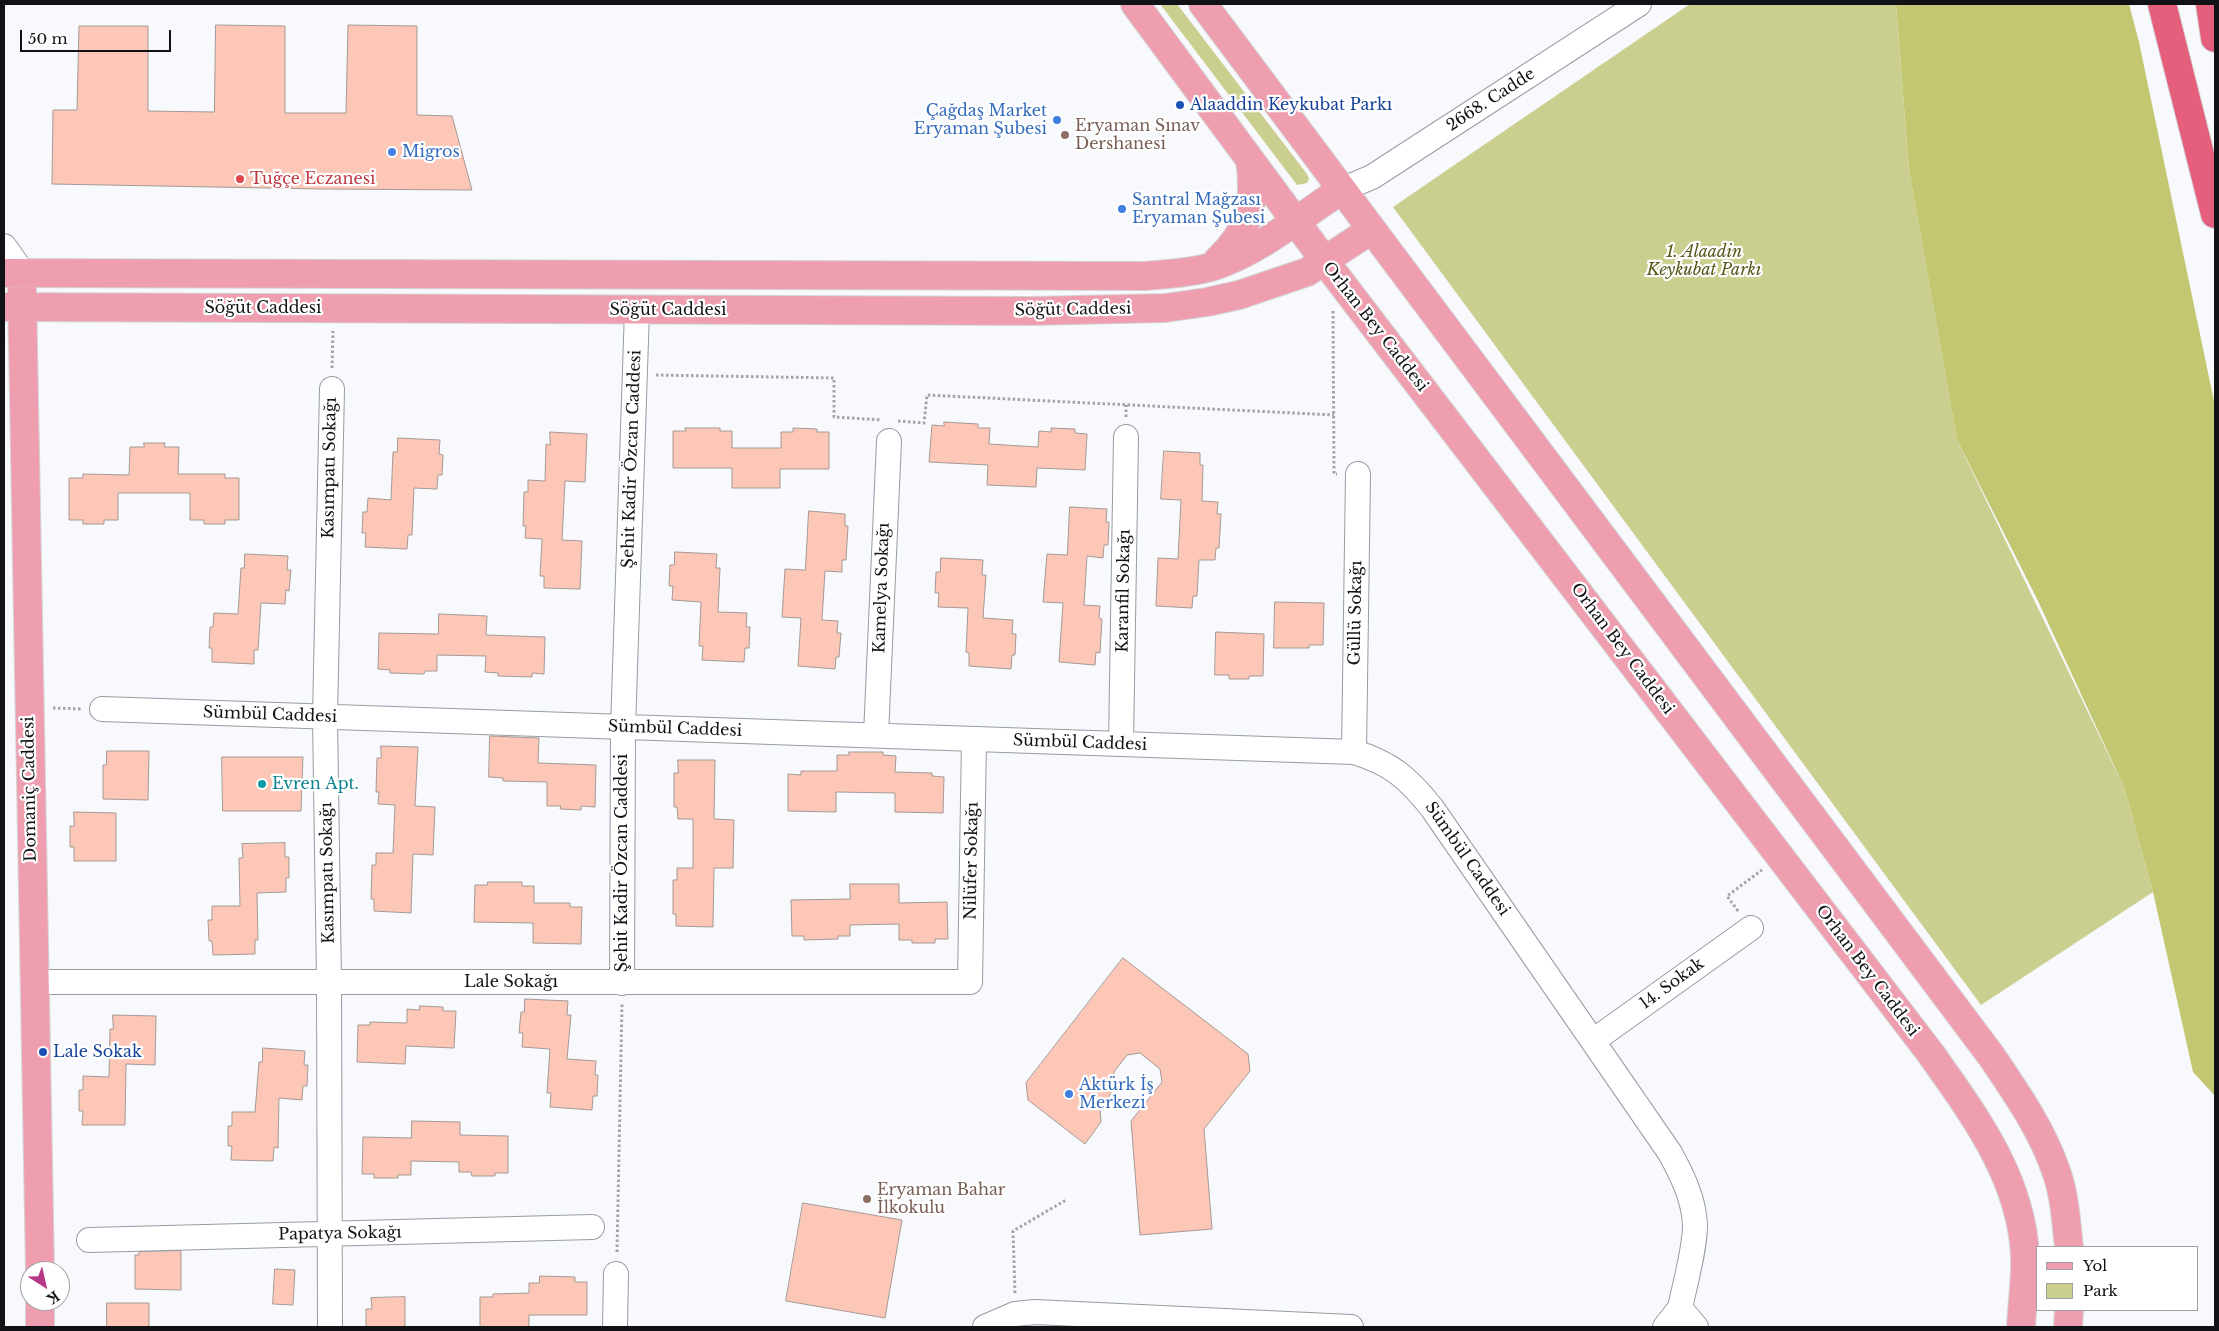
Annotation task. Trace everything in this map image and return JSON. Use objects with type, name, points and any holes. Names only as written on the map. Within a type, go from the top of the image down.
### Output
[{"type":"highway","points":[[2162,4],[2215,214]]},
{"type":"highway","points":[[2210,4],[2215,38]]},
{"type":"main road","name":"Orhan Bey Caddesi","points":[[1136,4],[1329,267],[1931,1054],[1978,1122],[1993,1148],[2014,1194],[2020,1218],[2025,1256],[2021,1327]]},
{"type":"main road","points":[[1203,4],[2012,1087],[2041,1136],[2056,1172],[2065,1210],[2069,1246]]},
{"type":"main road","points":[[1211,267],[1232,247],[1245,227],[1252,205],[1253,183],[1250,160]]},
{"type":"main road","name":"Söğüt Caddesi","points":[[13,273],[1098,276],[1179,273],[1211,267],[1240,255],[1341,190]]},
{"type":"main road","name":"Söğüt Caddesi","points":[[13,307],[1032,311],[1165,308],[1207,302],[1263,288],[1307,272],[1329,267],[1371,230]]},
{"type":"main road","name":"Domaniç Caddesi","points":[[13,273],[28,708],[40,1261]]},
{"type":"main road","points":[[40,1311],[40,1327]]},
{"type":"main road","points":[[2068,1327],[2069,1311]]},
{"type":"street","name":"2668. Cadde","points":[[1341,190],[1372,177],[1639,4]]},
{"type":"street","points":[[4,246],[13,273]]},
{"type":"street","name":"Şehit Kadir Özcan Caddesi","points":[[622,983],[623,727],[637,310]]},
{"type":"street","name":"Kasımpatı Sokağı","points":[[330,1327],[329,982],[325,718],[332,389]]},
{"type":"street","name":"Karanfil Sokağı","points":[[1121,744],[1126,437]]},
{"type":"street","name":"Kamelya Sokağı","points":[[876,736],[888,441]]},
{"type":"street","name":"Güllü Sokağı","points":[[1354,752],[1358,474]]},
{"type":"street","name":"Sümbül Caddesi","points":[[102,709],[1354,752],[1384,763],[1398,771],[1415,787],[1432,808],[1670,1153],[1690,1195],[1695,1225],[1680,1308]]},
{"type":"street","name":"Nilüfer Sokağı","points":[[970,982],[974,739]]},
{"type":"street","name":"14. Sokak","points":[[1593,1041],[1751,928]]},
{"type":"street","name":"Lale Sokağı","points":[[51,982],[970,982]]},
{"type":"street","name":"Papatya Sokağı","points":[[89,1240],[592,1227]]},
{"type":"street","points":[[615,1327],[616,1274]]},
{"type":"street","points":[[1665,1327],[1680,1308],[1696,1327]]},
{"type":"street","points":[[985,1327],[1016,1314],[1035,1312],[1352,1327]]},
{"type":"path","points":[[1329,267],[1334,474],[1358,474]]},
{"type":"path","points":[[332,389],[333,308]]},
{"type":"path","points":[[635,375],[834,378],[834,417],[924,423],[927,395],[1334,416]]},
{"type":"path","points":[[28,708],[102,709]]},
{"type":"path","points":[[1751,928],[1727,896],[1780,856]]},
{"type":"path","name":"Şehit Kadir Özcan Caddesi","points":[[616,1274],[622,983]]},
{"type":"path","points":[[1016,1314],[1013,1231],[1066,1200]]},
{"type":"green space","points":[[1160,4],[1177,4],[1307,174],[1309,179],[1307,183],[1297,185]]},
{"type":"green space","name":"1. Alaadin Keykubat Parkı","points":[[1690,4],[1896,4],[1909,170],[1957,440],[2124,787],[2153,892],[1981,1005],[1393,207]]},
{"type":"green space","points":[[1896,4],[2129,4],[2139,42],[2215,406],[2215,1096],[2193,1072],[2153,892],[2124,787],[2038,601],[1957,440],[1909,170]]},
{"type":"building","points":[[216,25],[285,26],[285,113],[346,113],[348,25],[417,26],[417,115],[452,116],[472,190],[52,184],[53,110],[77,110],[79,26],[148,26],[148,111],[214,112]]},
{"type":"building","points":[[944,422],[978,424],[978,428],[990,428],[989,444],[1038,447],[1039,431],[1051,432],[1051,428],[1075,429],[1075,433],[1087,434],[1085,470],[1037,468],[1036,487],[987,485],[988,465],[929,462],[932,425],[944,426]]},
{"type":"building","points":[[685,428],[720,428],[720,431],[732,431],[732,448],[781,448],[781,432],[793,432],[793,428],[817,429],[817,432],[829,432],[829,469],[780,469],[780,488],[732,488],[732,468],[673,468],[673,431],[686,431]]},
{"type":"building","points":[[550,432],[587,434],[585,482],[565,481],[562,540],[582,541],[580,589],[544,588],[544,576],[540,576],[542,539],[525,538],[526,526],[523,526],[524,492],[528,492],[528,480],[545,481],[546,444],[550,445]]},
{"type":"building","points":[[398,438],[440,440],[439,454],[443,455],[442,475],[438,475],[437,489],[414,488],[412,535],[408,535],[407,549],[365,547],[366,533],[362,533],[363,512],[367,512],[368,498],[391,500],[393,452],[397,452]]},
{"type":"building","points":[[144,443],[165,443],[164,447],[179,447],[178,474],[225,474],[225,478],[239,478],[239,520],[225,520],[225,524],[204,524],[204,520],[190,520],[190,493],[118,493],[118,520],[104,520],[104,524],[83,524],[83,520],[69,520],[69,478],[83,478],[83,474],[129,475],[130,447],[144,447]]},
{"type":"building","points":[[1164,451],[1200,453],[1200,465],[1203,465],[1202,501],[1218,502],[1217,514],[1221,514],[1219,548],[1216,548],[1215,560],[1199,560],[1197,596],[1193,596],[1192,608],[1156,606],[1158,558],[1178,559],[1181,500],[1161,499]]},
{"type":"building","points":[[1070,507],[1107,509],[1106,522],[1109,522],[1108,545],[1104,545],[1103,558],[1087,556],[1084,605],[1100,606],[1099,618],[1102,619],[1100,653],[1096,652],[1095,665],[1059,662],[1063,603],[1043,602],[1047,554],[1067,555]]},
{"type":"building","points":[[809,511],[845,514],[845,526],[848,526],[846,560],[842,560],[842,572],[825,571],[822,620],[838,621],[837,633],[841,633],[839,657],[836,657],[835,669],[798,666],[801,618],[782,617],[785,569],[805,570]]},
{"type":"building","points":[[675,552],[717,554],[716,568],[720,568],[718,612],[747,613],[746,627],[750,627],[749,648],[745,648],[744,662],[702,660],[703,646],[699,646],[701,602],[672,600],[673,586],[669,586],[670,565],[674,565]]},
{"type":"building","points":[[245,554],[288,556],[287,570],[291,570],[289,591],[286,590],[285,604],[261,603],[258,650],[254,650],[254,664],[212,662],[212,648],[209,648],[210,627],[213,627],[214,613],[238,614],[241,568],[244,568]]},
{"type":"building","points":[[941,558],[983,560],[982,575],[986,575],[983,618],[1013,620],[1012,634],[1016,634],[1015,655],[1012,655],[1011,669],[969,666],[969,653],[966,652],[968,608],[938,607],[939,593],[935,593],[936,572],[940,572]]},
{"type":"building","points":[[1275,602],[1324,603],[1323,645],[1309,645],[1309,648],[1274,648]]},
{"type":"building","points":[[439,614],[487,616],[486,635],[545,637],[544,674],[532,673],[532,677],[498,676],[498,673],[485,672],[486,656],[437,655],[437,671],[425,671],[424,674],[390,673],[390,670],[378,669],[379,633],[438,634]]},
{"type":"building","points":[[1216,632],[1264,634],[1263,676],[1249,676],[1249,679],[1229,679],[1229,675],[1215,675]]},
{"type":"building","points":[[490,736],[539,738],[538,763],[596,765],[595,807],[581,806],[581,810],[560,809],[561,806],[547,806],[547,782],[503,781],[503,778],[489,777]]},
{"type":"building","points":[[381,746],[418,747],[415,806],[435,807],[433,855],[413,854],[411,913],[374,911],[374,899],[371,899],[372,865],[376,865],[376,853],[393,853],[395,805],[378,804],[379,792],[376,792],[377,758],[381,758]]},
{"type":"building","points":[[107,751],[149,751],[148,800],[103,799],[103,765],[106,765]]},
{"type":"building","points":[[849,752],[883,752],[883,755],[896,756],[895,772],[932,773],[932,776],[944,777],[943,813],[895,812],[895,793],[836,792],[836,812],[788,811],[788,774],[801,775],[801,771],[837,771],[837,755],[849,755]]},
{"type":"building","name":"Evren Apt.","points":[[222,757],[303,757],[301,811],[223,811]]},
{"type":"building","points":[[678,760],[715,760],[714,819],[734,820],[733,868],[714,868],[713,927],[676,926],[676,914],[673,914],[673,880],[677,880],[677,868],[693,868],[693,819],[678,819],[677,807],[674,807],[674,773],[678,773]]},
{"type":"building","points":[[74,812],[116,813],[116,861],[74,861],[74,847],[70,847],[70,826],[74,826]]},
{"type":"building","points":[[285,843],[285,857],[289,857],[289,878],[286,878],[286,892],[257,893],[258,940],[255,940],[255,954],[213,955],[212,941],[209,941],[208,920],[212,920],[212,906],[240,906],[239,858],[243,858],[242,844]]},
{"type":"building","points":[[488,882],[522,882],[522,886],[534,886],[534,903],[570,903],[570,907],[582,907],[581,944],[533,943],[533,923],[474,922],[475,885],[487,885]]},
{"type":"building","points":[[850,884],[899,884],[899,903],[947,902],[948,939],[935,939],[935,943],[912,943],[912,940],[899,940],[899,924],[850,925],[850,936],[838,936],[838,939],[804,940],[804,936],[792,936],[791,900],[850,899]]},
{"type":"building","name":"Aktürk İş Merkezi","points":[[1123,958],[1248,1054],[1250,1071],[1204,1129],[1212,1229],[1140,1235],[1131,1121],[1162,1082],[1160,1069],[1140,1053],[1127,1055],[1114,1072],[1116,1087],[1100,1108],[1101,1122],[1085,1144],[1028,1100],[1026,1083]]},
{"type":"building","points":[[525,999],[568,1001],[567,1015],[571,1015],[567,1059],[596,1061],[595,1075],[598,1075],[597,1096],[593,1096],[592,1110],[550,1107],[551,1093],[547,1093],[550,1049],[522,1047],[523,1033],[519,1033],[521,1012],[524,1012]]},
{"type":"building","points":[[420,1006],[443,1007],[443,1011],[456,1011],[454,1048],[406,1046],[405,1064],[357,1062],[358,1025],[370,1025],[370,1022],[407,1023],[407,1009],[419,1010]]},
{"type":"building","points":[[113,1015],[156,1016],[155,1065],[126,1064],[125,1125],[82,1125],[83,1111],[79,1111],[79,1090],[83,1090],[83,1076],[109,1077],[110,1029],[113,1029]]},
{"type":"building","points":[[263,1048],[305,1051],[304,1065],[308,1065],[307,1086],[303,1086],[302,1100],[279,1098],[278,1148],[274,1147],[273,1161],[231,1160],[232,1146],[228,1146],[228,1126],[232,1126],[232,1112],[255,1112],[259,1062],[262,1062]]},
{"type":"building","points":[[412,1121],[460,1122],[460,1135],[508,1136],[508,1173],[495,1173],[495,1176],[472,1176],[471,1172],[459,1172],[459,1162],[411,1161],[411,1175],[398,1175],[398,1178],[374,1178],[374,1174],[362,1174],[363,1137],[411,1138]]},
{"type":"building","points":[[803,1203],[902,1220],[885,1318],[786,1301]]},
{"type":"building","points":[[181,1251],[181,1290],[135,1289],[135,1255],[139,1255],[139,1252]]},
{"type":"building","points":[[275,1269],[295,1270],[293,1305],[273,1304]]},
{"type":"building","points":[[540,1276],[575,1277],[575,1282],[587,1282],[587,1315],[529,1315],[529,1327],[480,1327],[480,1297],[493,1297],[493,1294],[529,1293],[529,1283],[539,1283]]},
{"type":"building","points":[[405,1297],[405,1327],[366,1327],[366,1309],[372,1309],[371,1298]]},
{"type":"building","points":[[107,1303],[149,1303],[149,1327],[107,1327]]},
{"type":"place","name":"Alaaddin Keykubat Parkı","points":[[1180,105]]},
{"type":"place","name":"Çağdaş Market Eryaman Şubesi","points":[[1057,120]]},
{"type":"place","name":"Eryaman Sınav Dershanesi","points":[[1065,135]]},
{"type":"place","name":"Migros","points":[[392,152]]},
{"type":"place","name":"Tuğçe Eczanesi","points":[[240,179]]},
{"type":"place","name":"Santral Mağzası Eryaman Şubesi","points":[[1122,209]]},
{"type":"place","name":"Evren Apt.","points":[[262,784]]},
{"type":"place","name":"Lale Sokak","points":[[43,1052]]},
{"type":"place","name":"Aktürk İş Merkezi","points":[[1069,1094]]},
{"type":"place","name":"Eryaman Bahar İlkokulu","points":[[867,1199]]}]
